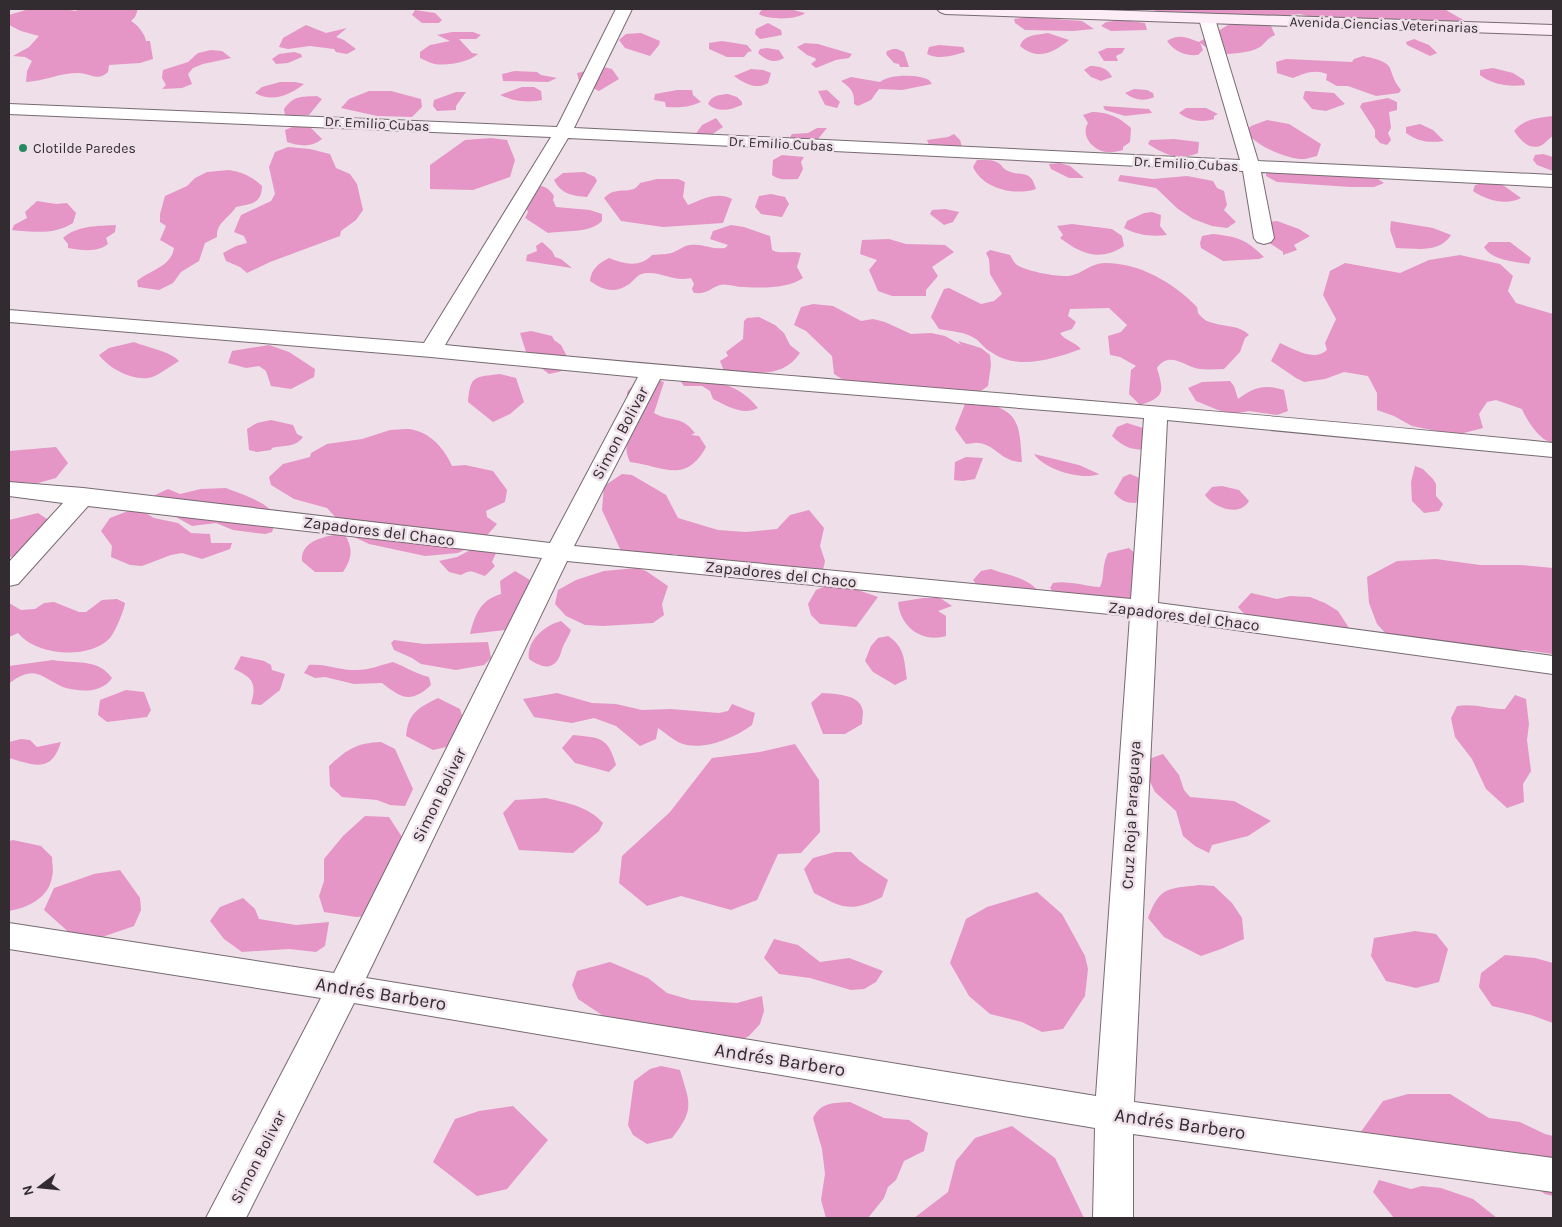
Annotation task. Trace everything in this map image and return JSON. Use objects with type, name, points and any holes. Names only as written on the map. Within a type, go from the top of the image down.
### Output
[{"type":"main road","name":"Avenida Ciencias Veterinarias","points":[[944,9],[1553,30]]},
{"type":"street","points":[[431,350],[562,134],[624,9]]},
{"type":"street","points":[[1207,19],[1250,167],[1264,238]]},
{"type":"street","name":"Dr. Emilio Cubas","points":[[9,109],[366,123],[1553,181]]},
{"type":"street","points":[[9,316],[431,350],[652,372],[1156,412],[1553,450]]},
{"type":"street","name":"Simon Bolivar","points":[[226,1218],[344,988],[558,552],[652,372]]},
{"type":"street","name":"Cruz Roja Paraguaya","points":[[1112,1218],[1114,1115],[1156,412]]},
{"type":"street","name":"Zapadores del Chaco","points":[[9,489],[84,496],[558,552],[1143,609],[1553,665]]},
{"type":"street","points":[[9,578],[84,496]]},
{"type":"street","name":"Andrés Barbero","points":[[9,936],[344,988],[1114,1115],[1553,1174]]},
{"type":"shaded area","points":[[29,9],[76,11],[78,9],[138,9],[131,21],[136,24],[146,41],[150,41],[153,59],[140,63],[109,65],[108,72],[97,77],[82,73],[71,73],[26,82],[27,71],[32,61],[25,57],[13,56],[29,47],[39,36],[21,31],[9,25],[9,15]]},
{"type":"shaded area","points":[[762,9],[790,9],[805,13],[796,17],[775,18],[759,14]]},
{"type":"shaded area","points":[[1152,9],[1436,9],[1446,10],[1465,21],[1463,25],[1441,31],[1432,31],[1377,18],[1330,22],[1300,14],[1289,15],[1281,21],[1241,20],[1216,13],[1180,13],[1165,16]]},
{"type":"shaded area","points":[[415,10],[435,13],[442,20],[439,23],[422,23],[412,15]]},
{"type":"shaded area","points":[[1027,17],[1082,21],[1094,29],[1073,31],[1025,30],[1015,23],[1014,19]]},
{"type":"shaded area","points":[[1122,20],[1145,23],[1147,30],[1111,31],[1101,26],[1106,22]]},
{"type":"shaded area","points":[[768,23],[781,30],[782,35],[760,39],[755,34],[756,29]]},
{"type":"shaded area","points":[[1245,23],[1271,26],[1275,35],[1256,49],[1217,55],[1200,43],[1203,50],[1198,55],[1185,54],[1177,51],[1167,41],[1179,37],[1199,42],[1228,25]]},
{"type":"shaded area","points":[[306,25],[326,33],[347,28],[336,37],[344,40],[356,49],[347,54],[336,52],[334,49],[310,46],[288,49],[279,47],[283,38]]},
{"type":"shaded area","points":[[452,32],[473,32],[481,35],[476,39],[459,39],[472,53],[478,54],[458,63],[446,64],[433,64],[420,58],[420,52],[430,45],[450,41],[437,35]]},
{"type":"shaded area","points":[[641,33],[660,41],[650,56],[625,48],[619,40],[626,34]]},
{"type":"shaded area","points":[[1048,33],[1069,40],[1057,49],[1045,54],[1033,53],[1020,46],[1028,37]]},
{"type":"shaded area","points":[[1414,39],[1429,45],[1437,53],[1430,56],[1407,45],[1406,42]]},
{"type":"shaded area","points":[[722,41],[747,45],[752,51],[748,52],[744,57],[727,57],[709,49],[709,43]]},
{"type":"shaded area","points":[[805,43],[818,44],[852,54],[849,58],[836,60],[816,68],[811,64],[816,60],[815,58],[807,55],[797,47]]},
{"type":"shaded area","points":[[939,45],[963,47],[965,52],[941,57],[927,54],[929,47]]},
{"type":"shaded area","points":[[1107,48],[1125,48],[1122,53],[1116,56],[1118,61],[1104,61],[1098,52]]},
{"type":"shaded area","points":[[760,49],[779,50],[784,58],[777,61],[770,60],[758,53]]},
{"type":"shaded area","points":[[893,49],[904,52],[909,67],[900,67],[899,64],[894,63],[886,54],[887,51]]},
{"type":"shaded area","points":[[211,50],[222,51],[231,58],[193,68],[188,74],[192,84],[182,88],[162,89],[166,85],[162,78],[163,70],[188,62],[198,53]]},
{"type":"shaded area","points":[[294,52],[301,54],[302,57],[288,63],[276,64],[272,59],[279,54]]},
{"type":"shaded area","points":[[1363,56],[1388,65],[1395,82],[1401,90],[1399,93],[1376,96],[1348,86],[1337,86],[1326,80],[1327,74],[1318,72],[1310,72],[1293,78],[1277,73],[1276,62],[1286,59],[1352,62],[1354,59]]},
{"type":"shaded area","points":[[1090,66],[1103,68],[1112,77],[1101,81],[1091,77],[1084,70]]},
{"type":"shaded area","points":[[604,67],[612,69],[619,79],[599,91],[579,81],[577,73]]},
{"type":"shaded area","points":[[1493,68],[1513,73],[1524,80],[1525,85],[1501,84],[1490,81],[1480,75],[1480,70]]},
{"type":"shaded area","points":[[751,69],[771,73],[768,83],[755,86],[734,76]]},
{"type":"shaded area","points":[[515,71],[537,72],[541,75],[557,78],[548,82],[503,81],[502,74]]},
{"type":"shaded area","points":[[911,76],[924,78],[932,84],[902,90],[879,89],[871,100],[858,106],[854,104],[854,96],[851,90],[841,81],[851,77],[880,82],[890,77]]},
{"type":"shaded area","points":[[280,82],[304,84],[281,96],[268,97],[255,93],[262,87]]},
{"type":"shaded area","points":[[522,87],[534,87],[541,91],[542,100],[521,101],[500,95]]},
{"type":"shaded area","points":[[1134,89],[1147,90],[1153,93],[1154,97],[1139,100],[1125,93]]},
{"type":"shaded area","points":[[677,90],[692,90],[693,95],[701,102],[688,106],[666,107],[665,102],[654,100],[655,94]]},
{"type":"shaded area","points":[[827,90],[840,102],[837,108],[825,105],[818,91]]},
{"type":"shaded area","points":[[369,91],[391,91],[421,99],[422,107],[412,117],[377,116],[341,108],[349,99]]},
{"type":"shaded area","points":[[1305,91],[1334,93],[1345,104],[1326,111],[1312,109],[1303,98]]},
{"type":"shaded area","points":[[456,92],[466,92],[456,106],[456,110],[437,111],[433,106],[434,100]]},
{"type":"shaded area","points":[[728,94],[737,97],[742,102],[742,105],[720,110],[708,104],[714,97]]},
{"type":"shaded area","points":[[317,96],[322,99],[309,115],[285,115],[284,109],[291,101],[302,97]]},
{"type":"shaded area","points":[[1388,98],[1397,102],[1397,110],[1389,112],[1391,128],[1388,133],[1391,140],[1387,145],[1380,143],[1375,137],[1375,130],[1360,107],[1362,103]]},
{"type":"shaded area","points":[[1103,106],[1149,109],[1152,113],[1125,116],[1105,110]]},
{"type":"shaded area","points":[[1186,108],[1206,108],[1218,114],[1214,116],[1214,119],[1196,120],[1187,118],[1179,113]]},
{"type":"shaded area","points":[[1092,112],[1113,116],[1131,128],[1130,142],[1123,147],[1123,150],[1102,151],[1089,142],[1086,132],[1088,123],[1083,115]]},
{"type":"shaded area","points":[[1553,116],[1553,136],[1540,146],[1528,145],[1514,131],[1522,124],[1536,118]]},
{"type":"shaded area","points":[[716,118],[723,127],[708,137],[695,135],[702,125]]},
{"type":"shaded area","points":[[1267,120],[1289,124],[1321,144],[1317,156],[1298,159],[1281,154],[1256,141],[1246,130]]},
{"type":"shaded area","points":[[305,122],[322,139],[314,144],[305,145],[287,142],[285,130]]},
{"type":"shaded area","points":[[1420,124],[1433,130],[1444,141],[1424,141],[1406,133],[1406,127]]},
{"type":"shaded area","points":[[817,128],[827,128],[818,139],[806,141],[790,137],[792,134],[808,133]]},
{"type":"shaded area","points":[[954,134],[960,140],[962,147],[929,145],[927,140],[948,137]]},
{"type":"shaded area","points":[[491,138],[507,140],[515,160],[510,177],[473,190],[430,189],[430,165],[465,140]]},
{"type":"shaded area","points":[[1174,139],[1199,142],[1198,153],[1184,157],[1172,156],[1148,144],[1150,140]]},
{"type":"shaded area","points":[[288,147],[310,149],[330,154],[336,168],[350,174],[357,184],[363,210],[356,220],[341,231],[340,236],[270,262],[247,273],[240,267],[226,261],[223,253],[247,243],[244,236],[234,232],[241,215],[271,201],[275,194],[269,167],[275,152]]},
{"type":"shaded area","points":[[1543,154],[1553,157],[1553,171],[1537,165],[1533,160],[1535,155]]},
{"type":"shaded area","points":[[782,155],[804,157],[801,162],[803,169],[798,179],[781,179],[772,175],[773,160]]},
{"type":"shaded area","points":[[977,160],[995,161],[1005,170],[1028,175],[1034,182],[1036,189],[1019,192],[1000,189],[984,181],[978,175],[973,167]]},
{"type":"shaded area","points":[[1060,163],[1070,166],[1084,178],[1069,178],[1051,169],[1049,164]]},
{"type":"shaded area","points":[[229,170],[247,175],[262,186],[257,200],[250,204],[236,207],[221,224],[217,237],[205,243],[199,261],[181,272],[173,283],[159,290],[138,287],[137,281],[169,260],[174,248],[160,240],[166,226],[160,222],[160,214],[165,196],[187,186],[195,178],[207,172]]},
{"type":"shaded area","points":[[1266,171],[1372,175],[1384,183],[1374,187],[1350,187],[1277,182],[1266,176]]},
{"type":"shaded area","points":[[584,172],[595,177],[597,181],[587,197],[577,196],[564,191],[554,180],[563,173]]},
{"type":"shaded area","points":[[1120,175],[1153,179],[1187,176],[1213,181],[1217,188],[1224,191],[1227,205],[1224,210],[1236,222],[1227,228],[1212,226],[1193,219],[1178,209],[1156,188],[1118,181]]},
{"type":"shaded area","points":[[657,179],[678,179],[685,182],[683,197],[688,205],[704,198],[716,196],[732,199],[723,223],[663,227],[621,221],[604,198],[614,192],[633,189],[640,183]]},
{"type":"shaded area","points":[[1487,182],[1500,183],[1521,198],[1509,202],[1496,201],[1473,191],[1475,185]]},
{"type":"shaded area","points":[[534,185],[550,191],[554,196],[553,200],[556,207],[590,210],[602,214],[602,221],[584,230],[548,233],[525,218],[528,212],[526,208],[515,201],[516,193],[521,187]]},
{"type":"shaded area","points":[[771,194],[785,197],[789,204],[782,217],[761,214],[755,207],[759,196]]},
{"type":"shaded area","points":[[37,201],[56,204],[67,203],[76,213],[73,223],[51,231],[12,230],[14,225],[27,218],[25,212]]},
{"type":"shaded area","points":[[945,209],[959,212],[953,222],[944,225],[930,214],[932,210]]},
{"type":"shaded area","points":[[1152,212],[1161,215],[1160,226],[1167,235],[1145,235],[1124,228],[1127,221],[1144,213]]},
{"type":"shaded area","points":[[1277,221],[1299,229],[1310,236],[1294,245],[1297,250],[1283,255],[1283,252],[1268,242],[1268,222]]},
{"type":"shaded area","points":[[1391,221],[1433,228],[1451,235],[1440,245],[1426,249],[1396,248],[1390,230]]},
{"type":"shaded area","points":[[1072,224],[1112,229],[1122,236],[1124,246],[1107,254],[1099,255],[1083,252],[1060,238],[1063,235],[1057,226]]},
{"type":"shaded area","points":[[116,225],[115,232],[106,238],[108,244],[99,249],[68,248],[68,244],[63,238],[81,228]]},
{"type":"shaded area","points":[[731,225],[744,227],[770,236],[772,250],[801,253],[797,267],[803,278],[797,282],[774,287],[722,285],[699,293],[694,293],[692,289],[694,284],[691,278],[680,279],[655,273],[641,274],[629,284],[616,290],[603,288],[590,281],[596,267],[609,258],[632,264],[642,262],[652,255],[670,253],[690,245],[725,248],[728,245],[710,239],[713,231]]},
{"type":"shaded area","points":[[1213,234],[1241,240],[1252,246],[1264,257],[1259,259],[1223,261],[1201,248],[1202,236]]},
{"type":"shaded area","points":[[889,239],[906,244],[945,245],[954,252],[932,267],[938,276],[926,290],[926,296],[892,296],[878,291],[869,270],[877,260],[860,254],[862,240]]},
{"type":"shaded area","points":[[542,242],[552,251],[555,257],[561,259],[572,268],[526,261],[527,255],[537,251],[536,246]]},
{"type":"shaded area","points":[[1489,242],[1510,242],[1531,258],[1529,264],[1504,260],[1492,255],[1484,247]]},
{"type":"shaded area","points":[[990,250],[1010,255],[1016,264],[1021,267],[1050,275],[1069,276],[1100,263],[1131,266],[1156,276],[1178,290],[1197,307],[1198,313],[1206,320],[1212,323],[1235,327],[1249,335],[1245,338],[1240,352],[1224,369],[1194,368],[1172,360],[1162,363],[1157,368],[1161,383],[1158,396],[1140,405],[1129,394],[1131,370],[1136,366],[1120,357],[1110,355],[1108,336],[1121,332],[1127,325],[1109,308],[1070,309],[1068,316],[1076,322],[1072,329],[1060,333],[1081,349],[1036,361],[1024,362],[1001,358],[968,335],[939,329],[931,317],[944,289],[949,288],[981,304],[994,301],[1002,294],[990,274],[989,259],[986,253]]},
{"type":"shaded area","points":[[1460,255],[1500,264],[1513,276],[1508,291],[1516,303],[1553,314],[1553,443],[1539,435],[1522,409],[1496,400],[1487,402],[1479,414],[1483,428],[1456,435],[1412,426],[1394,416],[1377,410],[1377,393],[1368,376],[1344,372],[1325,379],[1304,382],[1271,361],[1280,343],[1310,355],[1316,355],[1327,350],[1325,343],[1336,319],[1323,295],[1330,271],[1345,263],[1400,273],[1429,260]]},
{"type":"shaded area","points":[[813,304],[833,306],[861,321],[873,319],[885,322],[911,334],[931,333],[945,336],[961,345],[958,341],[981,348],[990,355],[991,365],[988,386],[978,393],[845,381],[834,374],[832,356],[806,331],[794,325],[801,307]]},
{"type":"shaded area","points":[[759,317],[775,325],[784,333],[790,345],[800,353],[793,362],[775,371],[756,373],[724,371],[720,361],[728,356],[726,352],[743,339],[744,321],[747,318]]},
{"type":"shaded area","points":[[531,331],[552,336],[561,345],[570,362],[564,369],[549,374],[528,358],[520,333]]},
{"type":"shaded area","points":[[134,342],[164,352],[179,361],[155,376],[141,378],[127,375],[114,369],[99,355],[109,348]]},
{"type":"shaded area","points":[[269,345],[289,352],[315,369],[314,377],[291,389],[271,386],[266,371],[259,366],[246,368],[228,363],[232,351]]},
{"type":"shaded area","points":[[500,374],[516,378],[524,402],[510,414],[493,422],[468,402],[469,393],[472,382],[475,379]]},
{"type":"shaded area","points":[[696,378],[714,381],[738,390],[758,408],[747,411],[735,409],[713,399],[710,391],[702,386],[684,386],[681,382]]},
{"type":"shaded area","points":[[653,379],[664,382],[654,413],[685,423],[695,433],[691,435],[699,436],[706,447],[698,459],[690,466],[681,470],[663,469],[630,462],[627,455],[628,439],[639,418],[627,402],[627,392],[635,383]]},
{"type":"shaded area","points":[[1230,381],[1234,386],[1238,399],[1254,389],[1271,387],[1284,390],[1288,411],[1277,415],[1249,411],[1233,414],[1196,401],[1188,388],[1202,382]]},
{"type":"shaded area","points":[[981,402],[1004,410],[1011,415],[1018,429],[1022,462],[1009,459],[984,444],[966,444],[955,429],[965,404]]},
{"type":"shaded area","points":[[271,420],[293,425],[297,434],[303,437],[293,445],[257,452],[249,450],[247,429],[257,423]]},
{"type":"shaded area","points":[[1127,423],[1143,428],[1147,450],[1128,447],[1112,436],[1117,427]]},
{"type":"shaded area","points":[[411,429],[427,435],[442,449],[452,466],[465,465],[493,471],[507,490],[505,502],[486,511],[487,517],[497,524],[482,541],[458,553],[425,556],[369,544],[354,537],[327,508],[294,499],[271,485],[269,477],[283,464],[310,457],[311,453],[327,444],[362,439],[390,430]]},
{"type":"shaded area","points":[[56,447],[68,463],[56,478],[38,483],[9,482],[9,451]]},
{"type":"shaded area","points":[[1034,454],[1079,465],[1099,474],[1091,476],[1073,475],[1054,469]]},
{"type":"shaded area","points":[[966,457],[983,458],[975,479],[954,480],[955,462]]},
{"type":"shaded area","points":[[1415,466],[1423,469],[1436,484],[1436,496],[1443,504],[1439,511],[1424,513],[1412,501],[1411,482]]},
{"type":"shaded area","points":[[622,474],[632,475],[666,495],[678,518],[718,530],[746,532],[777,529],[790,515],[809,510],[824,528],[820,546],[825,561],[823,570],[688,558],[675,554],[639,560],[621,551],[602,510],[604,486]]},
{"type":"shaded area","points":[[1130,474],[1142,479],[1142,488],[1136,503],[1124,501],[1114,493],[1123,477]]},
{"type":"shaded area","points":[[1222,486],[1239,490],[1249,501],[1239,509],[1233,510],[1220,507],[1205,495],[1212,487]]},
{"type":"shaded area","points":[[226,488],[264,504],[269,508],[274,517],[272,532],[265,534],[233,530],[216,523],[192,526],[169,513],[151,497],[168,489],[180,494],[201,489]]},
{"type":"shaded area","points":[[128,511],[144,512],[154,518],[178,523],[191,533],[210,534],[211,543],[232,543],[230,549],[202,559],[182,553],[142,566],[130,565],[111,557],[112,546],[101,531],[110,518]]},
{"type":"shaded area","points":[[38,513],[50,521],[32,555],[9,557],[9,520]]},
{"type":"shaded area","points":[[344,533],[351,552],[349,562],[343,572],[315,572],[302,561],[305,548],[316,540]]},
{"type":"shaded area","points":[[474,548],[489,548],[496,553],[492,562],[495,566],[485,576],[471,571],[461,575],[449,572],[439,561],[457,557]]},
{"type":"shaded area","points":[[1129,548],[1150,567],[1143,609],[1060,599],[1050,588],[1053,583],[1059,582],[1100,587],[1104,563],[1108,553]]},
{"type":"shaded area","points":[[1436,559],[1480,565],[1520,565],[1553,568],[1553,654],[1524,650],[1480,650],[1388,636],[1377,624],[1369,603],[1367,577],[1397,561]]},
{"type":"shaded area","points":[[637,568],[646,571],[668,586],[662,604],[664,615],[653,623],[603,626],[585,625],[566,616],[555,604],[558,590],[576,580],[604,571]]},
{"type":"shaded area","points":[[991,569],[1023,580],[1039,592],[983,593],[973,580],[981,571]]},
{"type":"shaded area","points":[[515,571],[530,580],[518,618],[505,630],[470,634],[483,604],[501,594],[500,581]]},
{"type":"shaded area","points":[[835,582],[878,597],[856,627],[820,624],[811,615],[808,604],[816,590]]},
{"type":"shaded area","points":[[1251,593],[1277,599],[1290,596],[1310,597],[1338,611],[1351,631],[1346,642],[1330,644],[1314,637],[1256,627],[1238,607]]},
{"type":"shaded area","points":[[923,598],[940,598],[952,606],[938,611],[946,616],[946,636],[937,638],[921,635],[908,626],[903,619],[898,602]]},
{"type":"shaded area","points":[[117,599],[125,603],[114,631],[110,638],[101,645],[89,650],[63,652],[50,650],[37,647],[18,633],[9,637],[9,603],[21,610],[35,609],[44,603],[54,602],[79,612],[86,612],[102,600]]},
{"type":"shaded area","points":[[561,621],[571,630],[557,661],[550,666],[546,666],[529,659],[530,646],[538,635],[549,626]]},
{"type":"shaded area","points":[[888,636],[901,649],[907,679],[895,685],[873,672],[865,661],[871,646],[878,638]]},
{"type":"shaded area","points":[[394,640],[424,644],[488,642],[491,658],[484,665],[456,670],[421,664],[394,650],[391,643]]},
{"type":"shaded area","points":[[241,656],[264,661],[271,665],[272,670],[285,674],[280,690],[261,705],[251,704],[254,691],[252,682],[246,675],[234,669]]},
{"type":"shaded area","points":[[53,660],[86,663],[100,667],[112,678],[108,683],[97,689],[85,691],[66,688],[33,673],[15,679],[9,684],[9,666]]},
{"type":"shaded area","points":[[393,662],[429,677],[431,685],[418,695],[406,697],[382,683],[354,684],[325,677],[315,678],[304,673],[309,665],[357,670]]},
{"type":"shaded area","points":[[126,690],[144,692],[151,710],[147,717],[107,722],[98,715],[100,700]]},
{"type":"shaded area","points":[[557,693],[592,703],[616,704],[642,710],[671,709],[719,713],[728,711],[732,704],[755,713],[752,725],[727,739],[707,745],[687,745],[678,742],[658,728],[656,739],[640,746],[616,726],[594,718],[572,723],[534,717],[523,699]]},
{"type":"shaded area","points":[[822,693],[851,697],[860,703],[863,710],[862,724],[845,734],[823,734],[811,703]]},
{"type":"shaded area","points":[[1515,695],[1526,699],[1529,724],[1527,740],[1531,771],[1523,784],[1524,802],[1507,808],[1486,789],[1472,759],[1455,737],[1451,718],[1457,706],[1469,705],[1505,709]]},
{"type":"shaded area","points":[[438,698],[460,709],[464,722],[455,745],[433,750],[406,736],[409,722],[415,712]]},
{"type":"shaded area","points":[[573,735],[597,738],[602,741],[610,749],[616,765],[609,772],[575,763],[562,748]]},
{"type":"shaded area","points":[[21,739],[30,740],[37,747],[61,742],[52,759],[41,765],[9,758],[9,742]]},
{"type":"shaded area","points":[[381,742],[395,749],[413,789],[405,806],[390,805],[377,800],[342,797],[330,786],[329,766],[335,760],[352,748]]},
{"type":"shaded area","points":[[795,744],[819,780],[820,832],[801,853],[778,854],[757,900],[731,910],[681,896],[647,906],[619,883],[622,856],[670,812],[712,758],[760,752]]},
{"type":"shaded area","points":[[1163,754],[1179,775],[1184,790],[1190,797],[1234,801],[1271,821],[1248,836],[1212,845],[1209,853],[1195,846],[1183,836],[1176,811],[1155,792],[1143,767],[1143,761]]},
{"type":"shaded area","points":[[546,798],[577,806],[591,813],[603,823],[599,831],[573,853],[519,850],[503,813],[515,800]]},
{"type":"shaded area","points":[[365,816],[389,817],[404,840],[376,915],[356,917],[324,912],[319,896],[324,881],[324,859],[343,836]]},
{"type":"shaded area","points":[[13,840],[41,846],[52,857],[53,872],[47,891],[42,896],[30,904],[9,911],[9,841]]},
{"type":"shaded area","points":[[835,852],[851,852],[860,861],[888,880],[882,897],[862,905],[847,907],[814,893],[804,869],[813,858]]},
{"type":"shaded area","points":[[120,870],[140,898],[141,910],[134,926],[82,944],[44,910],[54,888],[94,874]]},
{"type":"shaded area","points":[[1199,885],[1214,886],[1232,903],[1242,918],[1244,939],[1201,956],[1164,937],[1148,918],[1157,900],[1166,891]]},
{"type":"shaded area","points":[[1037,892],[1062,914],[1085,956],[1088,969],[1085,996],[1063,1029],[1042,1032],[1022,1022],[990,1014],[969,996],[950,963],[966,919],[987,907]]},
{"type":"shaded area","points":[[243,898],[255,909],[259,919],[296,925],[329,922],[325,946],[316,952],[289,949],[242,952],[224,939],[210,921],[220,907]]},
{"type":"shaded area","points":[[1415,931],[1436,934],[1448,949],[1439,982],[1416,988],[1386,981],[1371,956],[1374,938]]},
{"type":"shaded area","points":[[774,939],[798,945],[820,962],[849,958],[883,971],[876,982],[864,989],[851,990],[810,978],[779,974],[764,958]]},
{"type":"shaded area","points":[[1505,955],[1535,958],[1553,963],[1553,1023],[1531,1015],[1492,1006],[1479,987],[1481,973]]},
{"type":"shaded area","points":[[610,962],[648,978],[667,993],[691,1000],[737,1003],[762,996],[764,1011],[760,1024],[749,1036],[731,1045],[617,1025],[578,999],[572,985],[577,971]]},
{"type":"shaded area","points":[[661,1066],[680,1070],[688,1099],[687,1113],[672,1138],[647,1144],[633,1135],[628,1125],[634,1081],[650,1069]]},
{"type":"shaded area","points":[[1408,1094],[1450,1094],[1489,1118],[1520,1122],[1553,1136],[1553,1196],[1545,1194],[1510,1171],[1360,1133],[1383,1101]]},
{"type":"shaded area","points":[[850,1102],[884,1118],[909,1120],[928,1133],[924,1151],[904,1161],[896,1180],[888,1187],[884,1198],[868,1218],[826,1218],[821,1200],[825,1174],[822,1149],[813,1118],[820,1109],[828,1104]]},
{"type":"shaded area","points":[[513,1106],[548,1140],[507,1189],[477,1196],[433,1162],[455,1119],[479,1111]]},
{"type":"shaded area","points":[[1012,1126],[1055,1158],[1084,1218],[914,1218],[948,1192],[956,1161],[975,1138]]},
{"type":"shaded area","points":[[1379,1180],[1411,1189],[1422,1186],[1441,1188],[1473,1199],[1497,1218],[1394,1218],[1373,1192]]},
{"type":"place","name":"Clotilde Paredes","points":[[23,148]]}]
